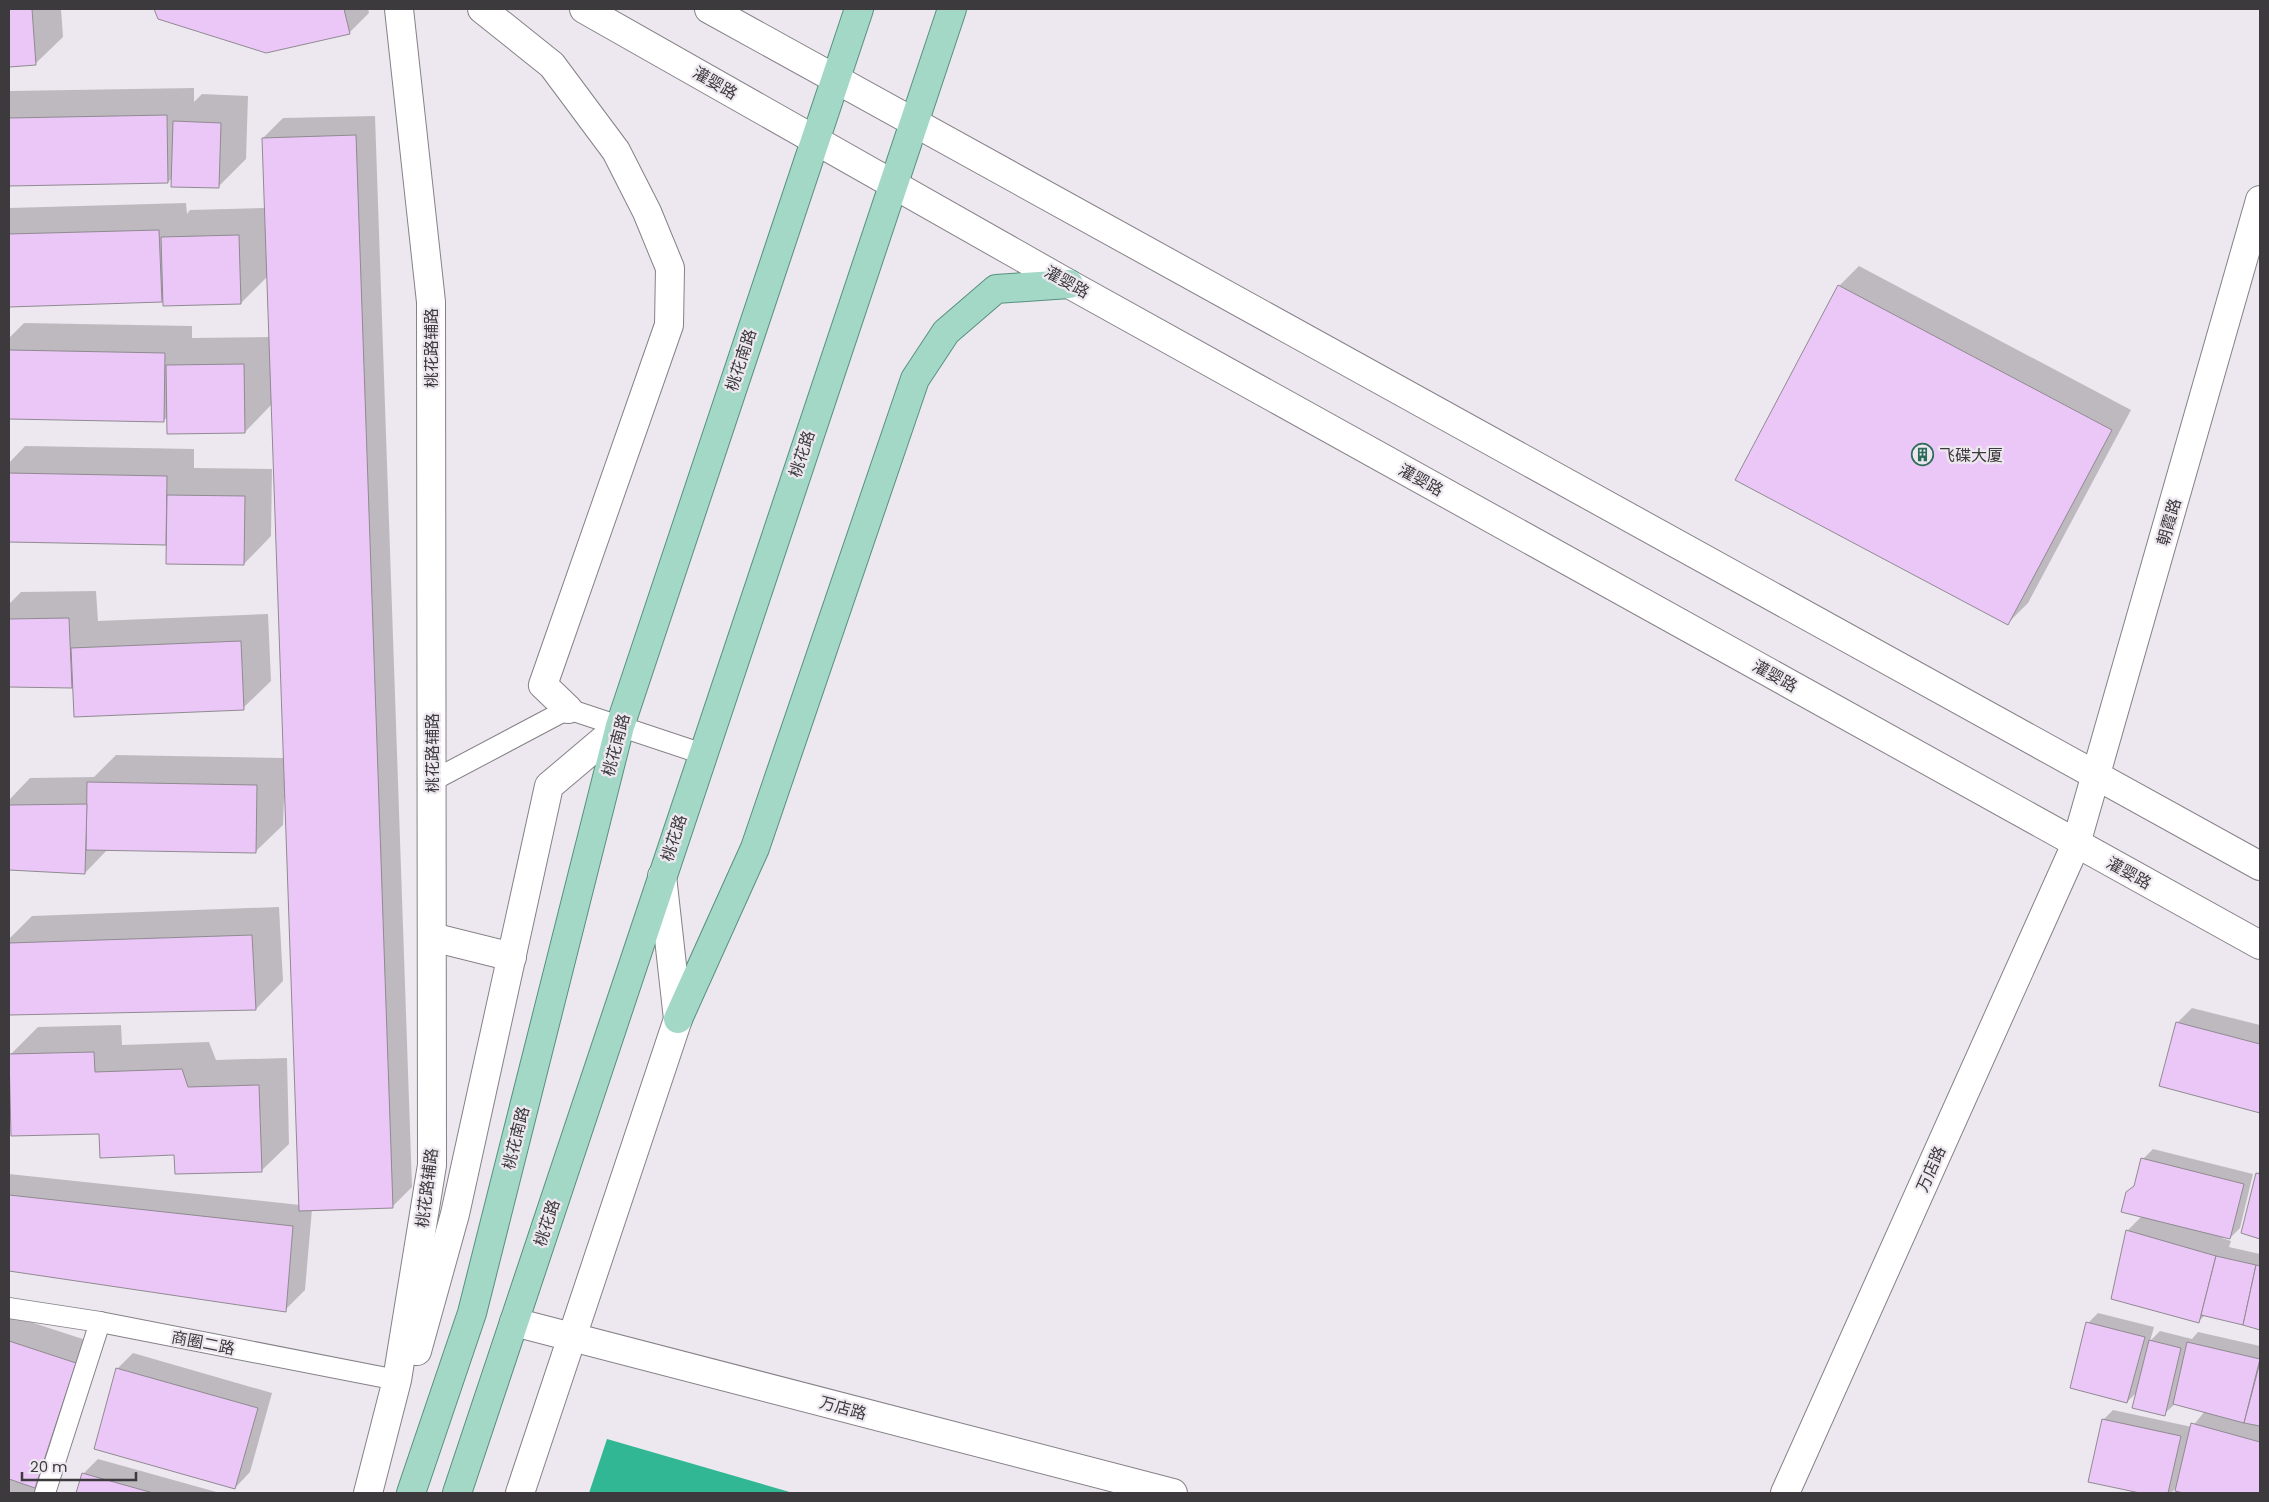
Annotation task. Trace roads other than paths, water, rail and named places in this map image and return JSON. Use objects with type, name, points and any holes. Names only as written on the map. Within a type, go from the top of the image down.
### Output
[{"type":"main road","name":"桃花路辅路","points":[[368,1493],[397,1380],[432,1165],[431,302],[399,9]]},
{"type":"main road","points":[[482,9],[552,65],[616,151],[647,212],[670,268],[669,325],[543,685],[568,708]]},
{"type":"main road","name":"灌婴路","points":[[584,9],[1070,284],[2260,946]]},
{"type":"main road","points":[[709,9],[2260,866]]},
{"type":"main road","name":"桃花南路","points":[[412,1493],[472,1313],[620,726],[814,139],[859,9]]},
{"type":"main road","points":[[892,184],[952,9]]},
{"type":"main road","name":"桃花路","points":[[457,1493],[892,184]]},
{"type":"main road","name":"朝霞路","points":[[2076,844],[2097,776],[2260,200]]},
{"type":"main road","points":[[520,1493],[678,1019],[755,848],[915,378],[946,332],[996,290],[1070,284]]},
{"type":"main road","points":[[378,1493],[455,1214],[550,786],[620,726]]},
{"type":"main road","name":"万店路","points":[[1785,1493],[2076,844]]},
{"type":"main road","points":[[662,876],[678,1019]]},
{"type":"main road","points":[[432,937],[512,956]]},
{"type":"main road","name":"万店路","points":[[514,1322],[1173,1493]]},
{"type":"lane","points":[[432,781],[568,708],[703,754]]},
{"type":"lane","name":"商圈二路","points":[[9,1308],[100,1322],[397,1380]]},
{"type":"lane","points":[[45,1493],[100,1322]]},
{"type":"place","name":"飞碟大厦","points":[[1923,455]]}]
